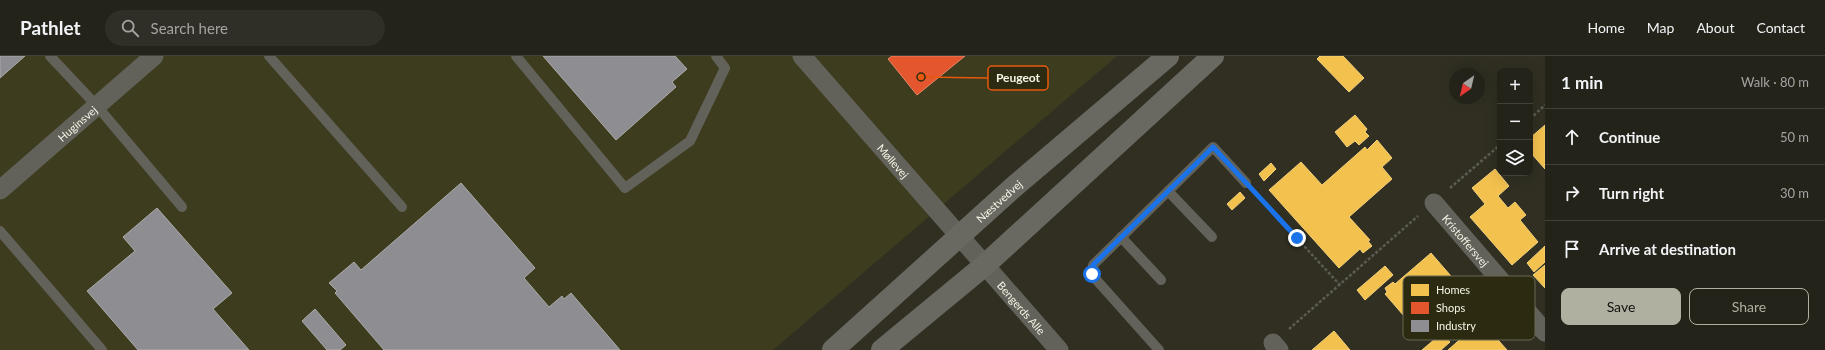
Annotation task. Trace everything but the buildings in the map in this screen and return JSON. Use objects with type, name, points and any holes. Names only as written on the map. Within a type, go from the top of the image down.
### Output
[{"type":"main road","name":"Næstvedvej","points":[[832,350],[959,235],[1168,56]]},
{"type":"main road","points":[[882,350],[985,265],[1213,56]]},
{"type":"street","name":"Huginsvej","points":[[0,190],[154,56]]},
{"type":"street","name":"Møllevej","points":[[802,56],[985,265]]},
{"type":"street","name":"Kristoffersvej","points":[[1434,203],[1497,276]]},
{"type":"street","name":"Bengerds Alle","points":[[985,265],[1059,350]]},
{"type":"street","name":"Kristoffersvej","points":[[1535,320],[1545,332]]},
{"type":"lane","points":[[50,56],[97,106],[182,207]]},
{"type":"lane","points":[[269,56],[402,207]]},
{"type":"lane","points":[[516,56],[624,188],[690,141],[724,68],[716,56]]},
{"type":"lane","points":[[1159,350],[1092,274],[1093,265],[1213,147],[1246,183]]},
{"type":"lane","points":[[1168,191],[1212,237]]},
{"type":"lane","points":[[0,231],[102,350]]},
{"type":"lane","points":[[1121,237],[1161,280]]},
{"type":"path","points":[[1533,116],[1545,106]]},
{"type":"path","points":[[1276,347],[1340,285],[1497,148]]},
{"type":"path","points":[[1246,183],[1340,285]]},
{"type":"shaded area","points":[[0,56],[1117,56],[773,350],[0,350]]},
{"type":"place","name":"Peugeot","points":[[921,77]]},
{"type":"route","points":[[1092,274],[1093,265],[1213,147],[1297,238]]}]
